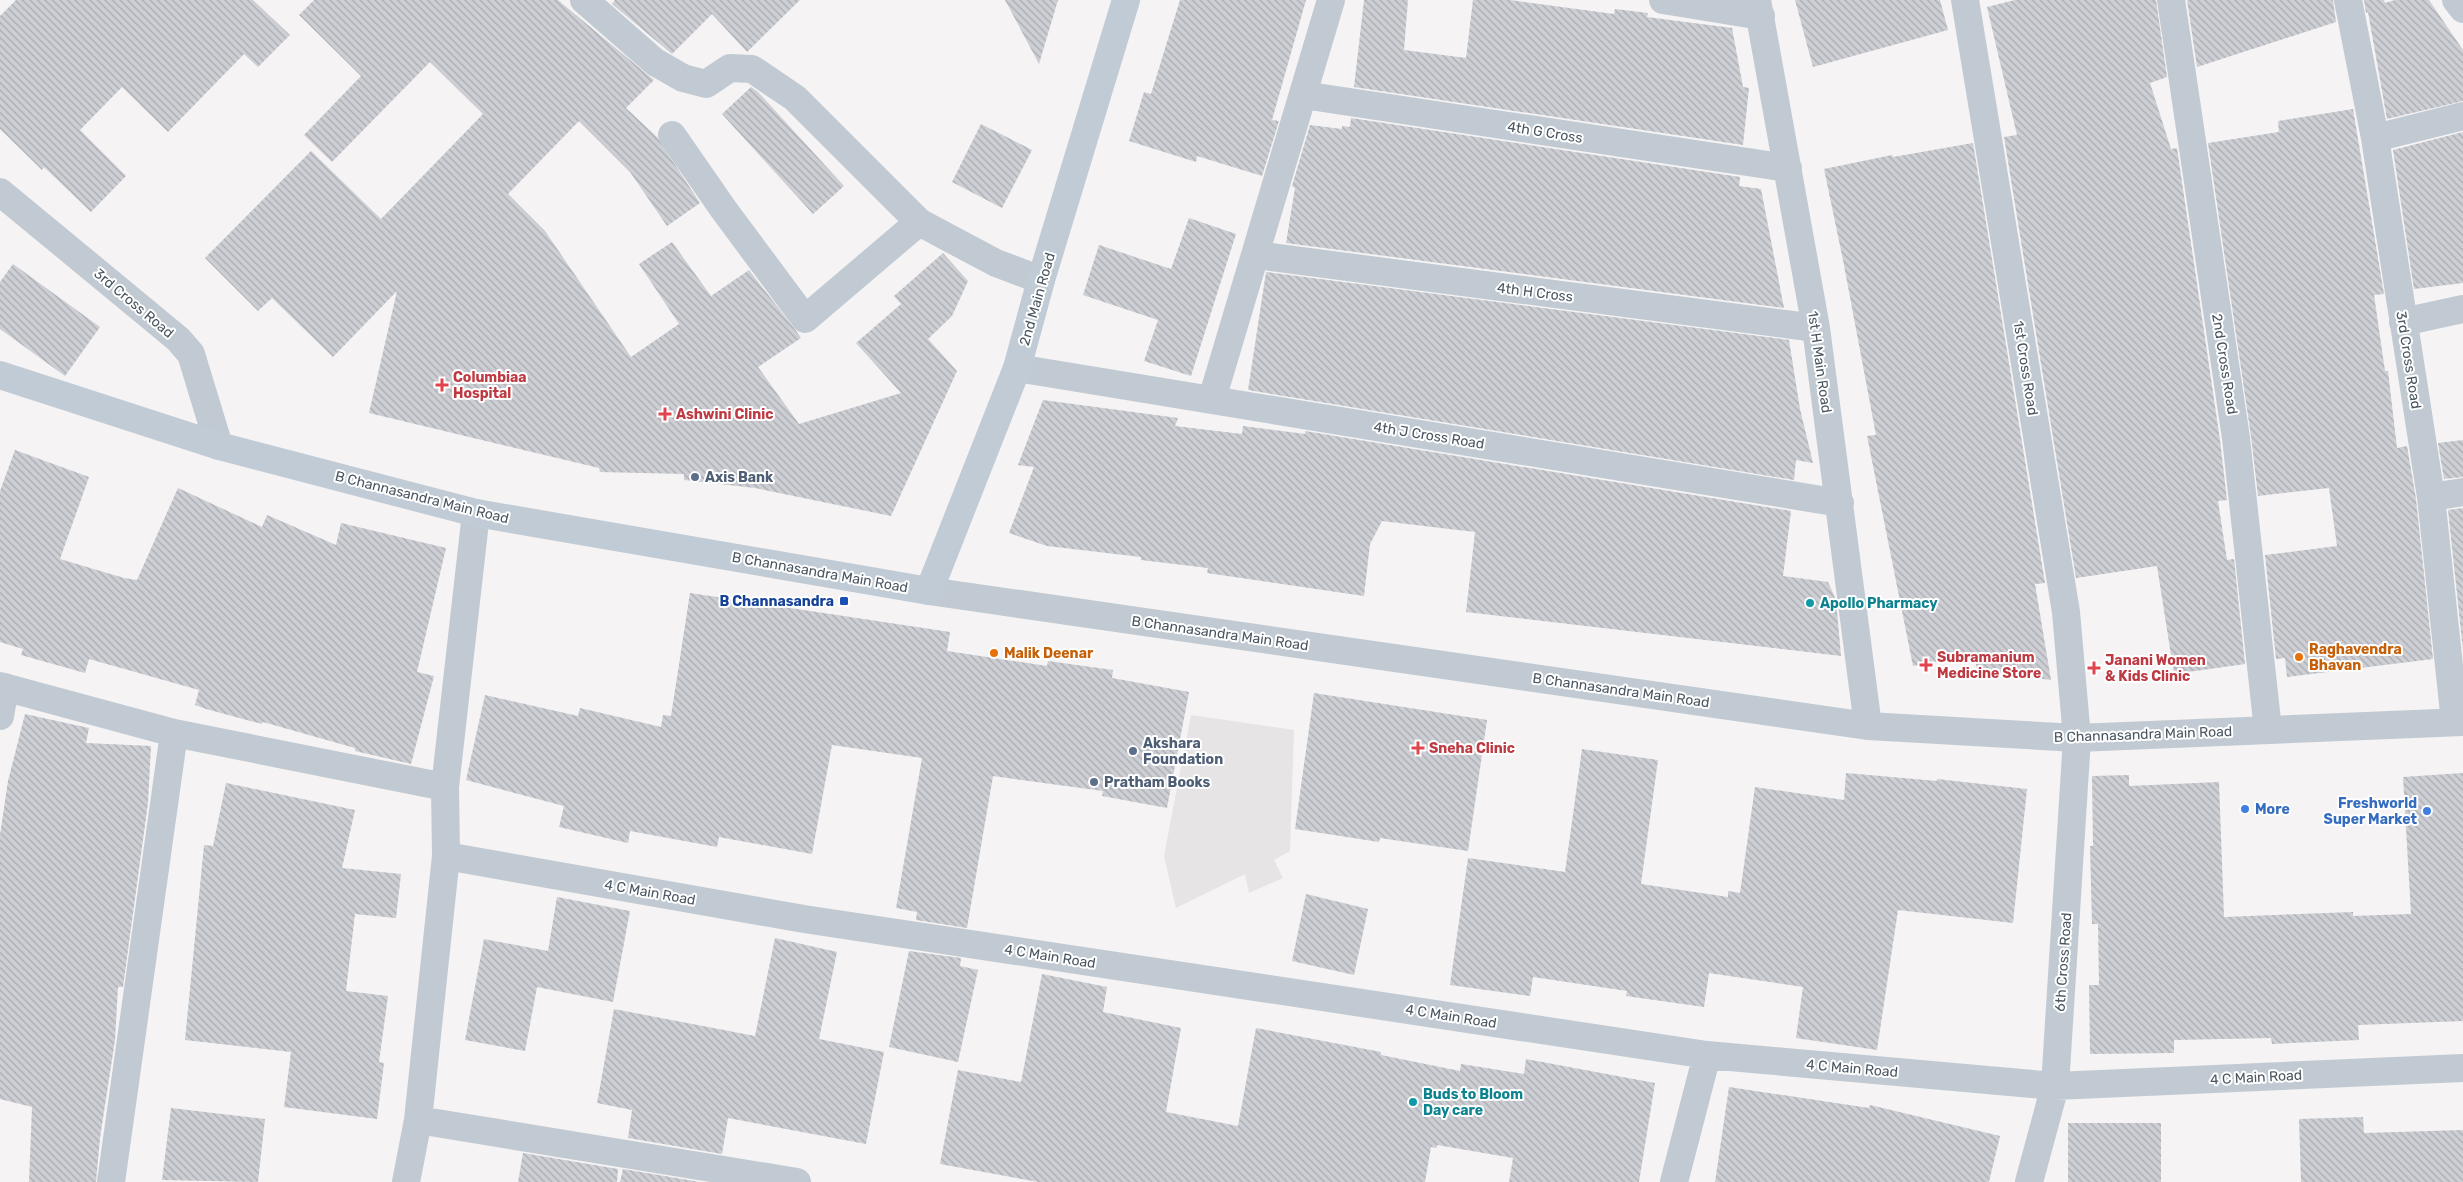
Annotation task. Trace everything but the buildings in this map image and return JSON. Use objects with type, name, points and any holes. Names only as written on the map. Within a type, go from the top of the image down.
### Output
[{"type":"main road","name":"2nd Main Road","points":[[929,591],[1017,368],[1041,280],[1126,0]]},
{"type":"main road","name":"B Channasandra Main Road","points":[[0,375],[219,446],[476,513],[929,591]]},
{"type":"street","points":[[584,0],[655,62],[683,78],[706,84],[730,68],[752,69],[795,98],[919,222],[996,262],[1041,280]]},
{"type":"street","points":[[1212,399],[1331,0]]},
{"type":"street","points":[[1663,0],[1759,8]]},
{"type":"street","name":"1st Cross Road","points":[[1964,0],[2066,612],[2078,738]]},
{"type":"street","name":"2nd Cross Road","points":[[2170,0],[2236,438],[2268,730]]},
{"type":"street","name":"3rd Cross Road","points":[[2348,0],[2375,138],[2431,497],[2459,722]]},
{"type":"street","points":[[2456,0],[2463,9]]},
{"type":"street","name":"1st H Main Road","points":[[1759,8],[1816,328],[1868,726]]},
{"type":"street","name":"4th G Cross","points":[[1303,95],[1788,168]]},
{"type":"street","points":[[2375,138],[2463,116]]},
{"type":"street","points":[[672,135],[724,210],[806,319],[919,222]]},
{"type":"street","name":"3rd Cross Road","points":[[0,192],[178,339],[191,354],[219,446]]},
{"type":"street","name":"4th H Cross","points":[[1254,255],[1816,328]]},
{"type":"street","points":[[2404,322],[2463,309]]},
{"type":"street","name":"4th J Cross Road","points":[[1017,368],[1840,503]]},
{"type":"street","points":[[2431,497],[2463,492]]},
{"type":"street","points":[[406,1182],[418,1120],[446,856],[445,788],[476,513]]},
{"type":"street","name":"B Channasandra Main Road","points":[[929,591],[1868,726],[2078,738],[2459,722]]},
{"type":"street","points":[[0,716],[3,687],[174,733],[445,788]]},
{"type":"street","points":[[111,1182],[174,733]]},
{"type":"street","name":"6th Cross Road","points":[[2029,1182],[2055,1086],[2078,738]]},
{"type":"street","name":"4 C Main Road","points":[[446,856],[804,919],[1707,1055],[2055,1086],[2463,1068]]},
{"type":"street","points":[[1674,1182],[1707,1055]]},
{"type":"street","points":[[418,1120],[797,1182]]},
{"type":"shaded area","points":[[1191,715],[1294,730],[1290,851],[1274,860],[1283,878],[1249,893],[1245,874],[1176,908],[1164,856]]},
{"type":"place","name":"Columbiaa Hospital","points":[[442,385]]},
{"type":"place","name":"Ashwini Clinic","points":[[665,414]]},
{"type":"place","name":"Axis Bank","points":[[695,477]]},
{"type":"place","name":"B Channasandra","points":[[844,601]]},
{"type":"place","name":"Apollo Pharmacy","points":[[1810,603]]},
{"type":"place","name":"Malik Deenar","points":[[994,653]]},
{"type":"place","name":"Raghavendra Bhavan","points":[[2299,657]]},
{"type":"place","name":"Subramanium Medicine Store","points":[[1926,665]]},
{"type":"place","name":"Janani Women & Kids Clinic","points":[[2094,668]]},
{"type":"place","name":"Sneha Clinic","points":[[1418,748]]},
{"type":"place","name":"Akshara Foundation","points":[[1133,751]]},
{"type":"place","name":"Pratham Books","points":[[1094,782]]},
{"type":"place","name":"More","points":[[2245,809]]},
{"type":"place","name":"Freshworld Super Market","points":[[2427,811]]},
{"type":"place","name":"Buds to Bloom Day care","points":[[1413,1102]]}]
